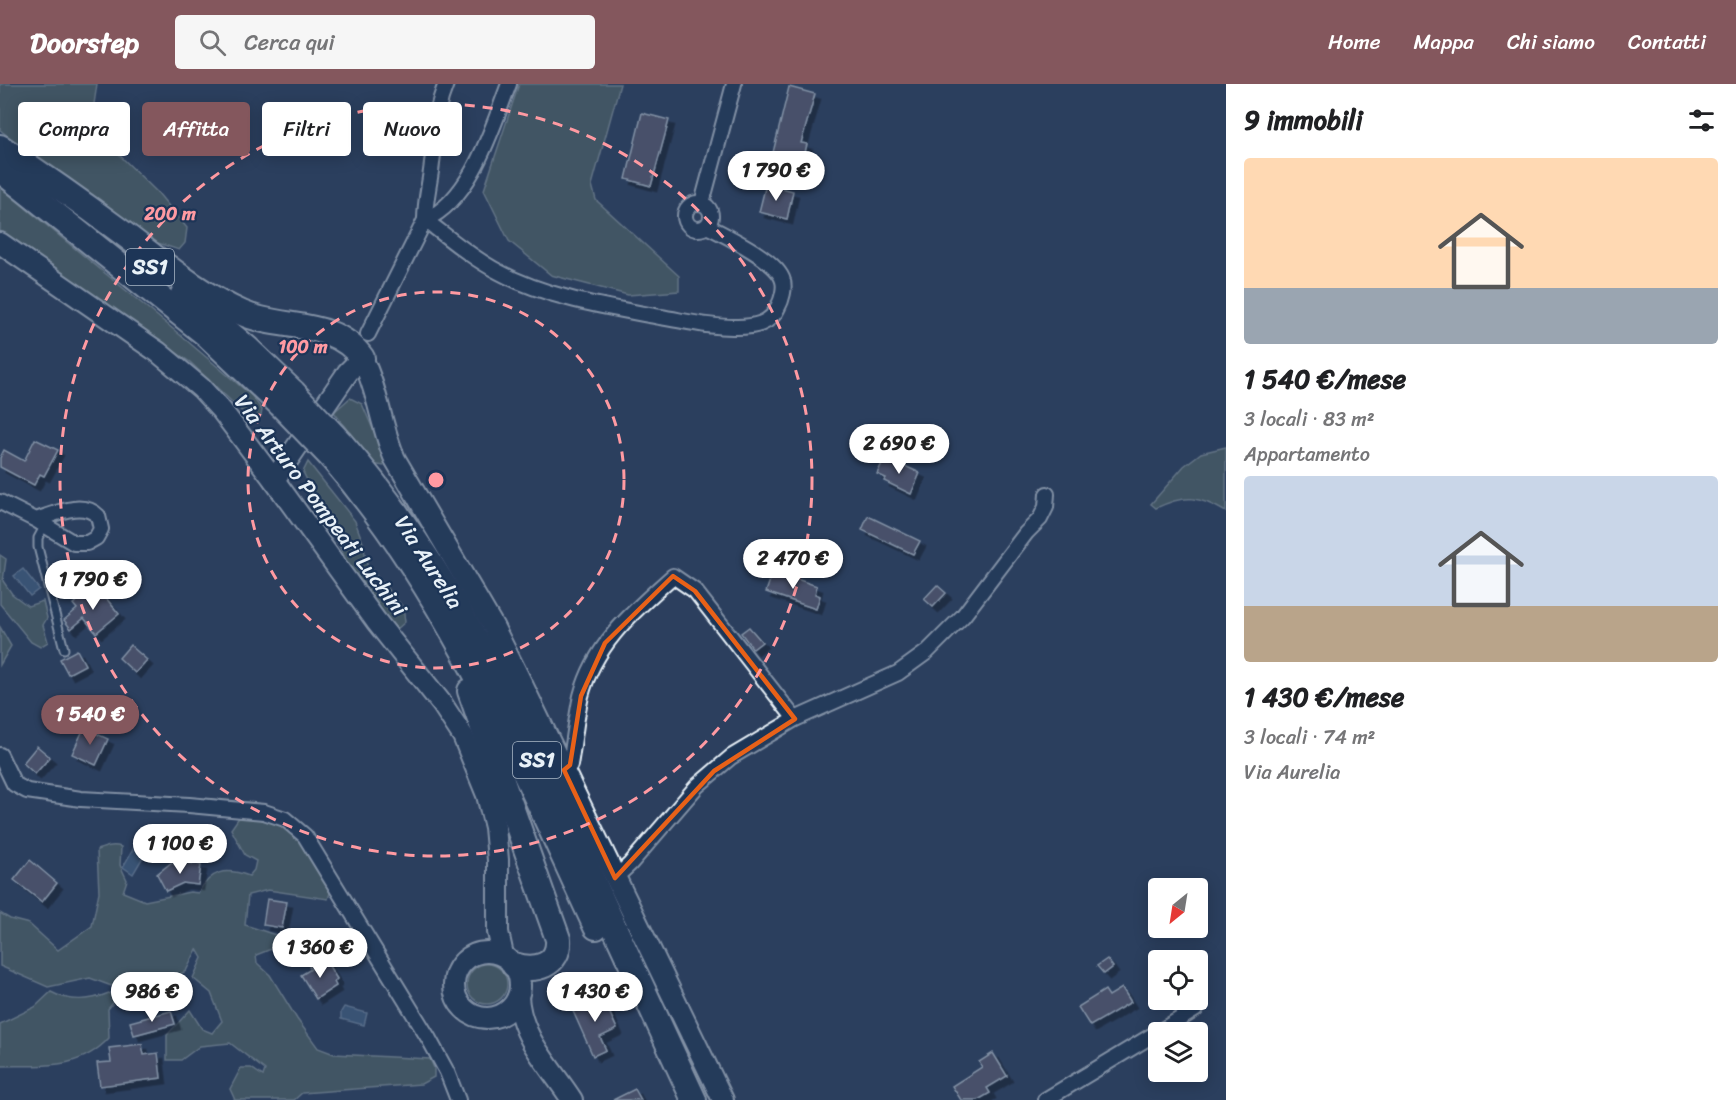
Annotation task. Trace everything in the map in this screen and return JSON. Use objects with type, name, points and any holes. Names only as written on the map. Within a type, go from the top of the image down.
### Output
[{"type":"highway","points":[[0,148],[79,201],[180,277],[210,296],[261,320],[315,328],[333,334],[347,341],[362,358]]},
{"type":"highway","name":"Via Aurelia","points":[[0,148],[195,304],[337,450],[419,544],[483,649],[694,1100]]},
{"type":"highway","name":"Via Aurelia","points":[[0,170],[287,399]]},
{"type":"highway","name":"Via Aurelia","points":[[337,450],[442,612],[478,677],[677,1100]]},
{"type":"highway","points":[[397,540],[412,577],[473,696],[558,939],[556,953],[540,968],[531,969],[508,960]]},
{"type":"street","points":[[368,334],[425,220],[425,197],[432,159],[436,113],[446,84]]},
{"type":"street","points":[[425,220],[456,196],[473,169],[486,144],[509,84]]},
{"type":"street","points":[[702,203],[734,84]]},
{"type":"street","points":[[702,203],[706,206],[711,213],[707,226],[694,229],[685,220],[685,212],[690,205],[702,203]]},
{"type":"street","points":[[425,220],[494,269],[512,278],[558,294],[710,325],[737,327],[762,324],[770,320],[781,302],[784,283],[777,269],[707,226]]},
{"type":"street","name":"Via Arturo Pompeati Luchini","points":[[0,243],[158,352],[211,399],[274,480],[376,621],[442,704],[463,736],[488,795],[495,827],[498,932],[508,960]]},
{"type":"street","points":[[274,480],[348,372],[362,358],[371,377],[395,459],[493,626],[723,1100]]},
{"type":"street","points":[[615,878],[630,864],[688,796],[714,771],[741,750],[775,733],[795,719],[898,673],[927,652],[963,616],[1026,533],[1040,519],[1046,507],[1047,494]]},
{"type":"street","points":[[0,502],[41,523]]},
{"type":"street","points":[[564,770],[570,765],[582,696],[592,666],[605,644],[626,618],[673,576],[695,591],[795,719]]},
{"type":"street","points":[[0,755],[14,784],[27,792],[81,799],[255,810],[279,816],[292,824],[305,836],[429,1040],[447,1072],[458,1100]]},
{"type":"street","name":"Via Arturo Pompeati Luchini","points":[[471,955],[486,933],[498,874]]},
{"type":"street","points":[[518,997],[512,1007],[503,1014],[483,1018],[472,1015],[457,1000],[454,990],[457,970],[463,961],[482,951],[493,952],[508,960],[520,981],[519,1008],[525,1028],[541,1057],[572,1100]]},
{"type":"street","points":[[1175,1022],[1196,1010]]},
{"type":"street","points":[[493,1017],[519,1034],[541,1057]]},
{"type":"street","points":[[1045,1100],[1148,1038]]},
{"type":"lane","points":[[41,523],[38,547],[64,650]]},
{"type":"highlighted area","points":[[673,576],[695,591],[795,719],[714,771],[615,878],[564,770],[570,765],[581,696],[605,643]]},
{"type":"green space","points":[[0,84],[97,84],[94,102],[18,102],[18,144],[0,130]]},
{"type":"green space","points":[[519,84],[620,84],[592,185],[596,200],[679,276],[679,291],[628,295],[551,275],[509,241],[484,190]]},
{"type":"green space","points":[[34,156],[120,156],[158,193],[187,228],[185,243],[179,250],[143,238]]},
{"type":"green space","points":[[0,187],[252,396],[262,410],[261,416],[250,419],[190,362],[0,231]]},
{"type":"green space","points":[[350,398],[362,404],[386,459],[384,466],[372,464],[334,412]]},
{"type":"green space","points":[[1226,447],[1226,512],[1208,503],[1192,499],[1175,500],[1156,508],[1151,504],[1184,466],[1201,453]]},
{"type":"green space","points":[[308,462],[355,521],[363,543],[367,565],[403,607],[405,622],[396,630],[353,574],[303,472]]},
{"type":"green space","points":[[0,555],[6,559],[3,581],[12,594],[28,606],[43,601],[47,618],[43,625],[48,642],[40,647],[31,642],[0,604]]},
{"type":"green space","points":[[0,627],[11,646],[0,665]]},
{"type":"green space","points":[[240,816],[273,822],[291,830],[307,849],[331,890],[328,899],[268,890],[248,895],[245,925],[279,936],[279,946],[256,955],[257,963],[270,975],[318,1048],[334,1054],[430,1059],[434,1068],[434,1077],[421,1084],[302,1093],[294,1100],[235,1100],[230,1089],[241,1068],[251,1068],[263,1076],[265,1070],[230,1043],[200,1046],[181,1060],[167,1060],[167,1035],[190,1010],[202,1029],[212,1033],[222,1021],[211,993],[193,978],[202,958],[197,949],[186,971],[148,991],[117,988],[90,978],[48,987],[0,966],[0,913],[10,919],[29,924],[58,950],[92,926],[99,892],[97,850],[112,846],[121,847],[120,865],[127,880],[123,892],[145,901],[190,892],[198,893],[208,880],[219,873],[232,872],[249,876],[254,870],[256,861],[245,855],[231,829]]},
{"type":"green space","points":[[487,964],[501,970],[507,984],[501,998],[487,1004],[473,998],[467,984],[473,970]]},
{"type":"green space","points":[[51,992],[65,998],[80,999],[94,998],[109,993],[116,999],[108,1009],[109,1038],[97,1049],[72,1061],[45,1065],[0,1066],[0,1024],[35,1007]]},
{"type":"water","points":[[23,569],[39,589],[30,596],[14,576]]},
{"type":"water","points":[[135,846],[146,852],[133,874],[123,867]]},
{"type":"water","points":[[344,1007],[367,1013],[364,1025],[341,1019]]},
{"type":"building","points":[[789,87],[815,94],[801,143],[807,144],[800,173],[770,165]]},
{"type":"building","points":[[642,113],[669,120],[651,186],[626,179]]},
{"type":"building","points":[[766,184],[793,191],[787,219],[759,212]]},
{"type":"building","points":[[35,439],[58,450],[44,476],[40,474],[34,485],[0,467],[0,458],[4,450],[24,461]]},
{"type":"building","points":[[885,457],[920,473],[911,494],[884,481],[886,478],[877,474]]},
{"type":"building","points":[[868,516],[920,541],[913,554],[862,530]]},
{"type":"building","points":[[773,571],[817,586],[815,594],[820,596],[816,609],[766,592]]},
{"type":"building","points":[[937,585],[946,593],[933,607],[924,599]]},
{"type":"building","points":[[96,586],[119,614],[96,633],[84,618],[71,629],[64,620],[77,609],[73,604]]},
{"type":"building","points":[[749,627],[762,642],[753,649],[741,633]]},
{"type":"building","points":[[130,645],[147,660],[135,673],[119,658]]},
{"type":"building","points":[[77,650],[85,665],[68,674],[60,659]]},
{"type":"building","points":[[84,728],[108,739],[96,765],[72,754]]},
{"type":"building","points":[[37,746],[50,757],[35,774],[23,763]]},
{"type":"building","points":[[30,860],[57,883],[42,902],[14,880]]},
{"type":"building","points":[[172,862],[177,867],[182,862],[201,865],[198,885],[183,883],[166,891],[157,874]]},
{"type":"building","points":[[267,899],[287,902],[282,928],[263,925]]},
{"type":"building","points":[[324,958],[337,979],[334,982],[336,986],[316,999],[301,975]]},
{"type":"building","points":[[1107,959],[1113,967],[1104,974],[1097,966]]},
{"type":"building","points":[[1122,988],[1131,1002],[1090,1026],[1078,1007],[1105,990],[1109,996]]},
{"type":"building","points":[[602,996],[617,1029],[600,1037],[606,1050],[593,1056],[572,1009]]},
{"type":"building","points":[[171,1011],[175,1024],[134,1035],[130,1022]]},
{"type":"building","points":[[142,1044],[144,1055],[158,1053],[161,1078],[100,1086],[97,1063],[111,1062],[109,1048]]},
{"type":"building","points":[[993,1053],[1007,1076],[987,1088],[990,1093],[978,1100],[961,1100],[952,1086],[982,1067],[979,1062]]},
{"type":"building","points":[[635,1089],[641,1100],[613,1100]]}]
